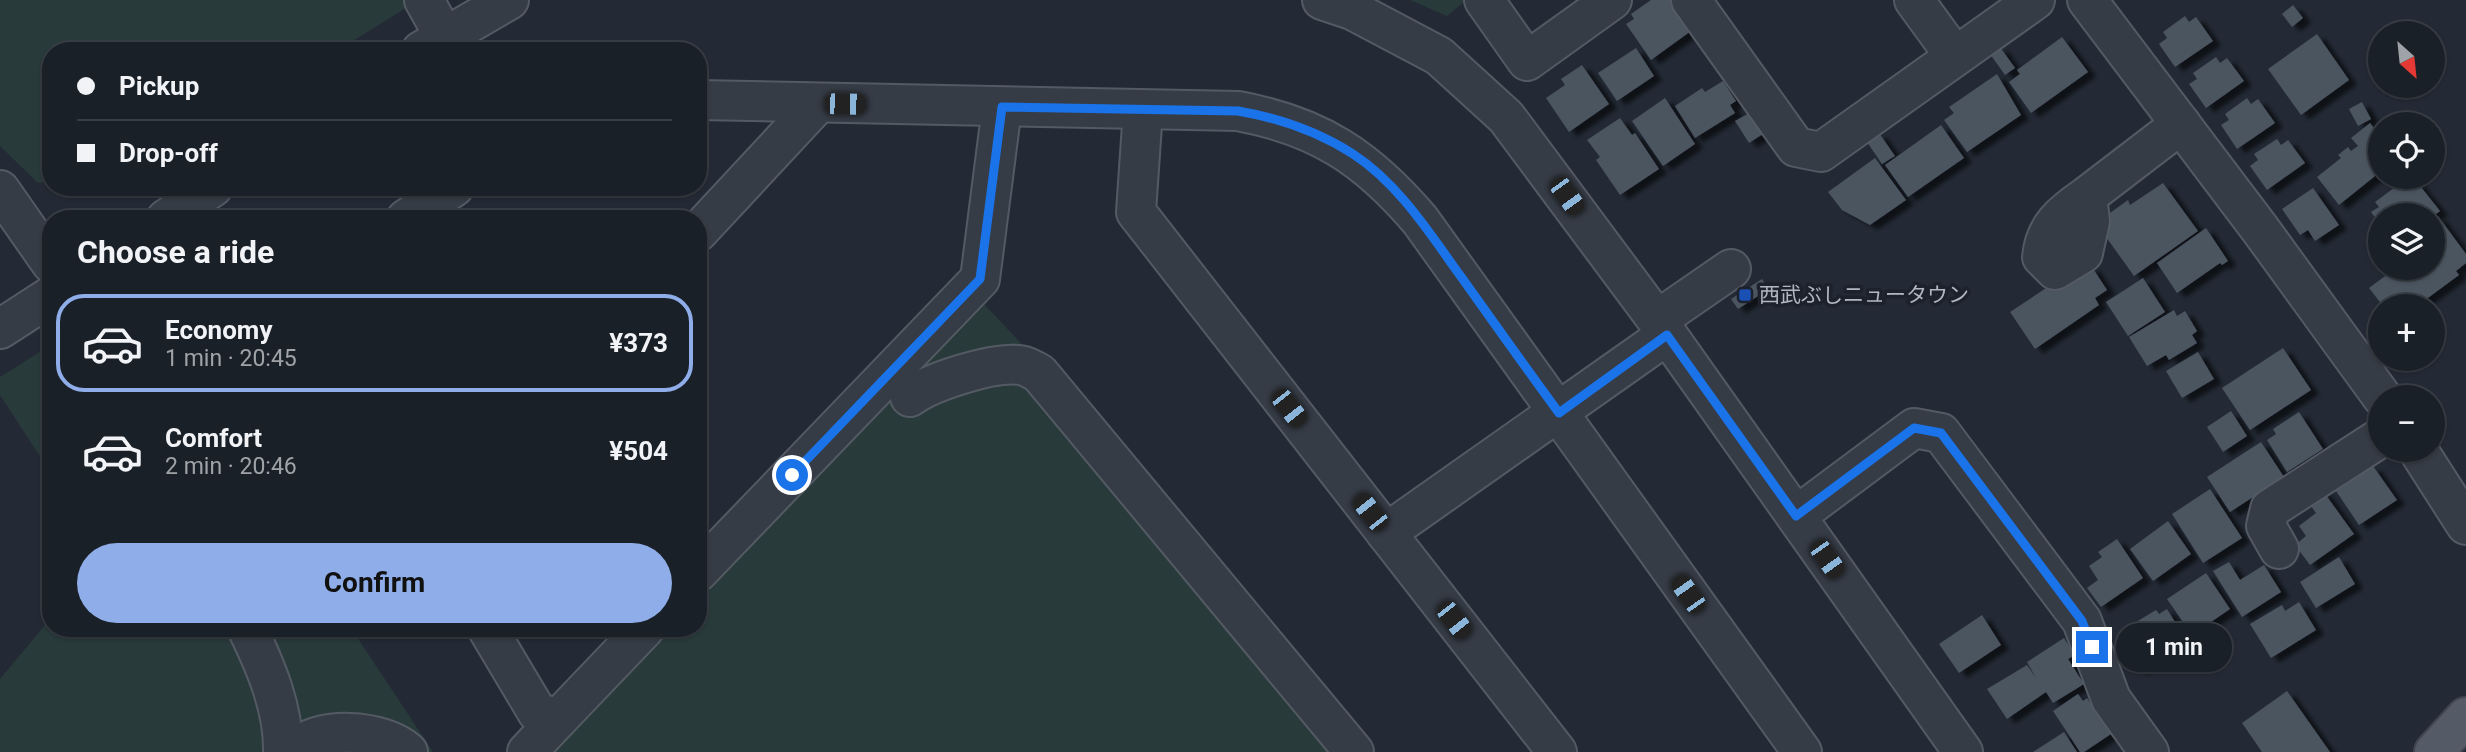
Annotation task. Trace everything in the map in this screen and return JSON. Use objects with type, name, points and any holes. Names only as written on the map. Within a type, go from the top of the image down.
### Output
[{"type":"main road","points":[[2434,752],[2466,717]]},
{"type":"street","points":[[425,0],[433,42]]},
{"type":"street","points":[[435,42],[509,0]]},
{"type":"street","points":[[1322,0],[1352,10],[1394,30],[1439,56],[1472,84],[1534,151],[1963,752]]},
{"type":"street","points":[[1484,0],[1527,61],[1612,0]]},
{"type":"street","points":[[1691,0],[1796,148],[1821,152],[2035,0]]},
{"type":"street","points":[[1914,0],[1954,55]]},
{"type":"street","points":[[2087,0],[2373,385]]},
{"type":"street","points":[[707,100],[1238,111],[1274,117],[1319,134],[1354,155],[1389,183],[1420,220],[1802,752]]},
{"type":"street","points":[[707,222],[818,103]]},
{"type":"street","points":[[707,563],[980,279],[1002,107]]},
{"type":"street","points":[[1143,110],[1136,212],[1557,752]]},
{"type":"street","points":[[2087,197],[2181,124]]},
{"type":"street","points":[[0,190],[42,250]]},
{"type":"street","points":[[420,210],[441,196]]},
{"type":"street","points":[[187,210],[211,200]]},
{"type":"street","points":[[1386,533],[1559,413],[1731,269]]},
{"type":"street","points":[[0,329],[42,309]]},
{"type":"street","points":[[910,397],[925,386],[1006,364],[1023,365],[1039,373],[1354,752]]},
{"type":"street","points":[[1796,516],[1914,428],[1941,433],[2082,621],[2111,699],[2149,752]]},
{"type":"street","points":[[2279,549],[2266,526],[2270,509],[2368,446]]},
{"type":"street","points":[[2425,462],[2466,525]]},
{"type":"street","points":[[251,637],[272,686],[284,732],[283,752]]},
{"type":"street","points":[[492,637],[537,712],[558,719]]},
{"type":"street","points":[[527,752],[636,637]]},
{"type":"street","points":[[291,752],[314,737],[344,735],[374,736],[397,742],[408,752]]},
{"type":"shaded area","points":[[0,0],[415,0],[351,42],[42,42],[42,182],[38,183],[0,146]]},
{"type":"shaded area","points":[[1410,0],[1465,0],[1465,1],[1447,16]]},
{"type":"shaded area","points":[[983,303],[1049,373],[1362,752],[549,752],[660,637],[707,637],[707,589]]},
{"type":"shaded area","points":[[42,351],[42,459],[0,395],[0,377]]},
{"type":"shaded area","points":[[42,629],[42,637],[357,637],[433,752],[0,752],[0,679]]},
{"type":"building","points":[[1651,0],[1670,0],[1691,31],[1651,60],[1626,24],[1634,19],[1631,14]]},
{"type":"building","points":[[2293,5],[2303,18],[2292,27],[2282,14]]},
{"type":"building","points":[[2185,16],[2189,22],[2196,17],[2213,41],[2175,67],[2159,44],[2167,38],[2163,32]]},
{"type":"building","points":[[2317,34],[2349,80],[2301,115],[2268,69]]},
{"type":"building","points":[[2062,37],[2088,72],[2031,113],[2009,82],[2020,74],[2017,70]]},
{"type":"building","points":[[2000,47],[2015,68],[2005,75],[1990,54]]},
{"type":"building","points":[[1636,48],[1654,76],[1617,101],[1598,73]]},
{"type":"building","points":[[2216,57],[2220,63],[2227,58],[2244,81],[2206,108],[2189,84],[2197,79],[2193,73]]},
{"type":"building","points":[[1582,65],[1609,104],[1569,132],[1546,98],[1565,85],[1561,79]]},
{"type":"building","points":[[1997,74],[2021,115],[1967,152],[1944,120],[1954,113],[1949,107]]},
{"type":"building","points":[[1723,81],[1736,101],[1730,105],[1735,113],[1695,138],[1675,106],[1702,88],[1705,92]]},
{"type":"building","points":[[1665,98],[1695,144],[1663,166],[1632,121]]},
{"type":"building","points":[[2247,98],[2251,104],[2258,99],[2275,123],[2237,149],[2221,125],[2229,120],[2225,114]]},
{"type":"building","points":[[2362,102],[2368,113],[2368,121],[2358,126],[2349,109]]},
{"type":"building","points":[[1753,111],[1766,132],[1749,143],[1735,121]]},
{"type":"building","points":[[1620,118],[1632,135],[1635,133],[1659,169],[1620,195],[1596,160],[1600,157],[1587,140]]},
{"type":"building","points":[[1941,125],[1964,158],[1908,197],[1885,165]]},
{"type":"building","points":[[2368,125],[2368,182],[2339,205],[2317,177],[2341,158],[2338,155],[2348,147],[2351,151],[2358,146],[2351,138]]},
{"type":"building","points":[[1879,133],[1895,156],[1882,164],[1867,142]]},
{"type":"building","points":[[2277,139],[2281,145],[2288,140],[2305,163],[2267,190],[2250,166],[2258,160],[2254,154]]},
{"type":"building","points":[[1875,158],[1906,200],[1870,225],[1842,210],[1828,192]]},
{"type":"building","points":[[2163,183],[2198,231],[2134,276],[2096,223],[2128,200],[2130,205]]},
{"type":"building","points":[[2313,188],[2339,225],[2315,241],[2308,230],[2300,235],[2282,209]]},
{"type":"building","points":[[2393,189],[2423,189],[2434,203],[2375,202]]},
{"type":"building","points":[[2445,226],[2466,254],[2466,263],[2456,271],[2459,275],[2433,294],[2374,294],[2369,288],[2380,280],[2445,280]]},
{"type":"building","points":[[2206,228],[2228,261],[2222,265],[2220,263],[2177,293],[2157,263]]},
{"type":"building","points":[[2092,267],[2107,290],[2095,298],[2099,305],[2035,349],[2010,312],[2072,271]]},
{"type":"building","points":[[2143,278],[2165,312],[2128,336],[2106,302]]},
{"type":"building","points":[[1762,279],[1769,289],[1738,309],[1731,299]]},
{"type":"building","points":[[2174,310],[2177,316],[2185,311],[2197,331],[2192,335],[2197,343],[2169,360],[2166,355],[2147,366],[2129,337]]},
{"type":"building","points":[[2283,348],[2311,390],[2250,430],[2222,388]]},
{"type":"building","points":[[2198,352],[2214,379],[2182,398],[2166,371]]},
{"type":"building","points":[[2231,411],[2247,436],[2223,452],[2207,427]]},
{"type":"building","points":[[2299,412],[2323,449],[2287,472],[2267,440],[2276,434],[2273,429]]},
{"type":"building","points":[[2261,442],[2284,477],[2230,512],[2207,477]]},
{"type":"building","points":[[2373,466],[2397,500],[2359,525],[2336,491]]},
{"type":"building","points":[[2210,489],[2242,538],[2203,563],[2172,514]]},
{"type":"building","points":[[2323,491],[2354,534],[2310,565],[2295,545],[2306,536],[2299,526],[2316,513],[2308,502]]},
{"type":"building","points":[[2168,521],[2191,554],[2153,581],[2130,549]]},
{"type":"building","points":[[2117,539],[2143,578],[2101,607],[2087,588],[2098,580],[2089,566],[2102,557],[2098,552]]},
{"type":"building","points":[[2339,557],[2355,584],[2316,608],[2300,582]]},
{"type":"building","points":[[2229,562],[2240,580],[2264,565],[2281,592],[2242,617],[2213,571]]},
{"type":"building","points":[[2206,573],[2230,609],[2192,635],[2167,599]]},
{"type":"building","points":[[2299,602],[2316,630],[2271,658],[2250,624],[2282,605],[2285,611]]},
{"type":"building","points":[[2167,609],[2186,640],[2138,670],[2120,636],[2128,631],[2126,628],[2156,610],[2159,614]]},
{"type":"building","points":[[1982,615],[2001,645],[1959,673],[1939,644]]},
{"type":"building","points":[[2064,638],[2075,655],[2068,659],[2084,684],[2053,703],[2046,692],[2007,719],[1987,689],[2027,665],[2036,678],[2027,662]]},
{"type":"building","points":[[2287,691],[2330,752],[2262,752],[2242,723]]},
{"type":"building","points":[[2078,694],[2083,701],[2087,698],[2111,734],[2084,752],[2080,752],[2053,711]]},
{"type":"building","points":[[2064,732],[2077,752],[2033,752]]},
{"type":"place","name":"西武ぶしニュータウン","points":[[1745,295]]},
{"type":"route","points":[[792,475],[980,279],[1002,107],[1238,111],[1274,117],[1319,134],[1354,155],[1389,183],[1420,220],[1559,413],[1667,335],[1796,516],[1914,428],[1941,433],[2082,621],[2092,647]]}]
